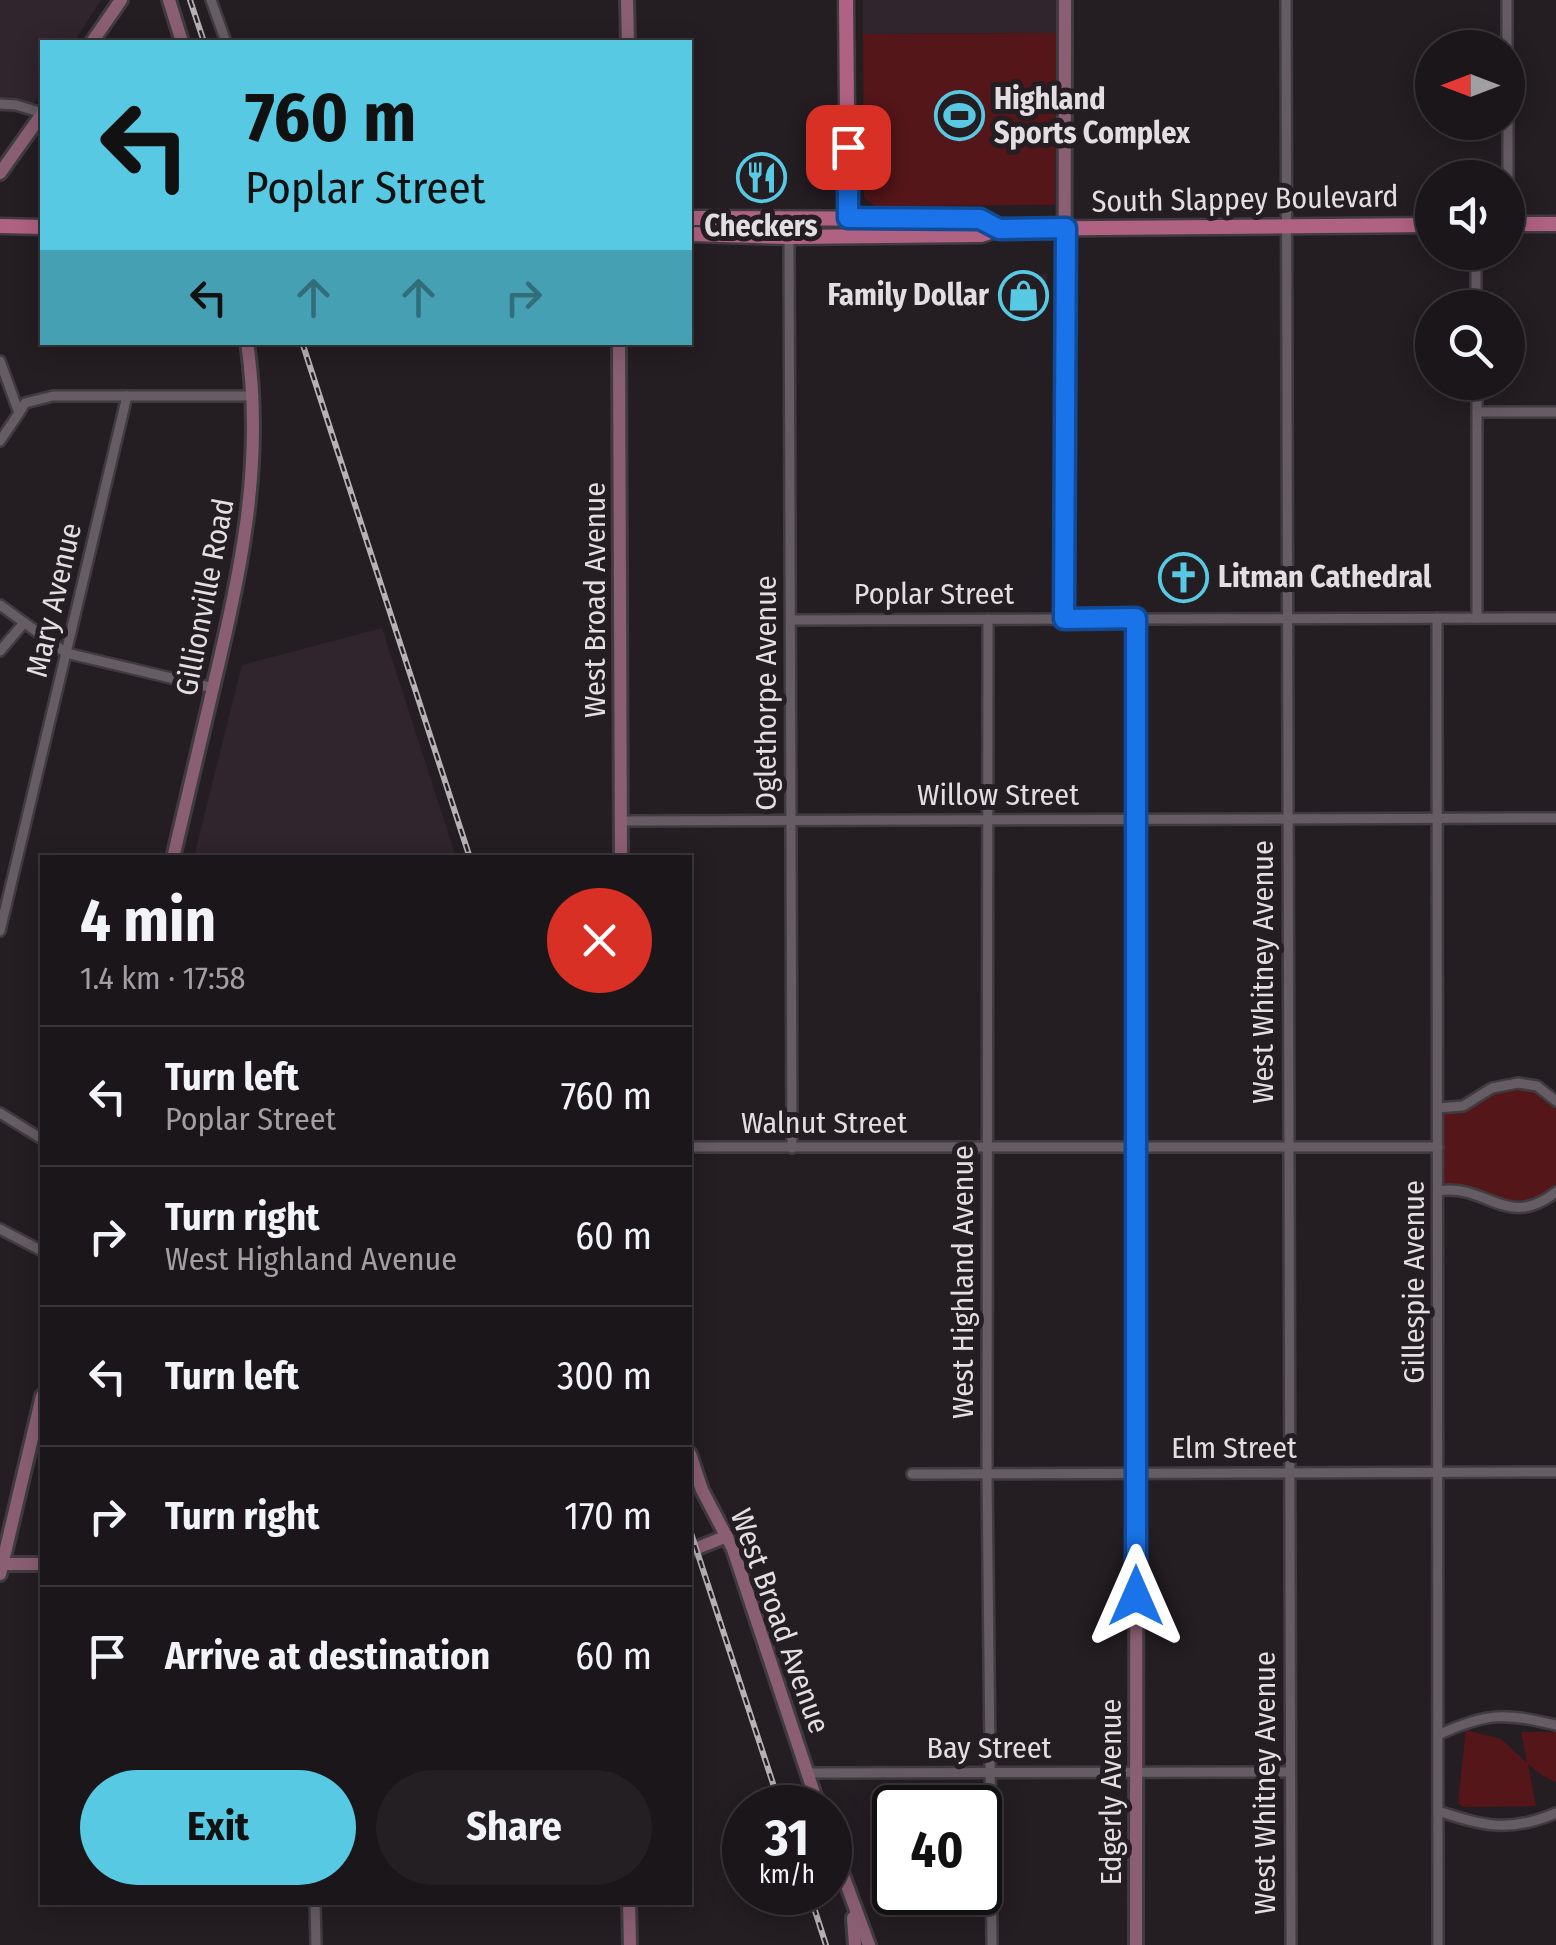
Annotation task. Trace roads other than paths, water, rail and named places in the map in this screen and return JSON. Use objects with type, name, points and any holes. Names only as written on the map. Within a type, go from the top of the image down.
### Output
[{"type":"main road","points":[[846,0],[848,218]]},
{"type":"main road","points":[[0,212],[20,227]]},
{"type":"main road","name":"South Slappey Boulevard","points":[[692,218],[980,219],[999,229]]},
{"type":"main road","points":[[848,218],[877,236]]},
{"type":"main road","points":[[822,237],[848,218]]},
{"type":"main road","name":"South Slappey Boulevard","points":[[692,234],[981,235],[999,229],[1415,224]]},
{"type":"main road","points":[[1525,224],[1556,224]]},
{"type":"main road","points":[[0,226],[40,227]]},
{"type":"street","points":[[93,40],[121,0]]},
{"type":"street","points":[[169,0],[181,40]]},
{"type":"street","points":[[211,0],[225,40]]},
{"type":"street","points":[[628,0],[628,40]]},
{"type":"street","points":[[1064,619],[1065,0]]},
{"type":"street","name":"West Whitney Avenue","points":[[1286,0],[1291,1945]]},
{"type":"street","points":[[1507,0],[1508,30]]},
{"type":"street","points":[[0,104],[40,113]]},
{"type":"street","points":[[0,174],[40,117]]},
{"type":"street","name":"Oglethorpe Avenue","points":[[789,237],[792,1148]]},
{"type":"street","name":"Gillionville Road","points":[[174,855],[241,566],[251,504],[254,396],[247,345]]},
{"type":"street","name":"West Broad Avenue","points":[[620,345],[621,855]]},
{"type":"street","points":[[0,361],[20,413]]},
{"type":"street","name":"Mary Avenue","points":[[0,931],[127,396]]},
{"type":"street","points":[[0,440],[26,403],[36,398],[254,396]]},
{"type":"street","points":[[1477,400],[1477,618]]},
{"type":"street","points":[[1477,412],[1556,412]]},
{"type":"street","points":[[0,605],[66,653],[213,688]]},
{"type":"street","name":"Edgerly Avenue","points":[[1136,618],[1136,1945]]},
{"type":"street","name":"Gillespie Avenue","points":[[1437,618],[1438,1945]]},
{"type":"street","name":"Poplar Street","points":[[792,620],[1556,618]]},
{"type":"street","name":"West Highland Avenue","points":[[988,619],[987,1474],[992,1945]]},
{"type":"street","points":[[0,651],[24,624]]},
{"type":"street","name":"Willow Street","points":[[620,820],[1288,822],[1556,818]]},
{"type":"street","points":[[1438,1108],[1463,1106],[1492,1088],[1518,1083],[1537,1086],[1556,1100]]},
{"type":"street","points":[[0,1113],[40,1138]]},
{"type":"street","name":"Walnut Street","points":[[692,1147],[1438,1147]]},
{"type":"street","points":[[1438,1191],[1463,1190],[1493,1204],[1524,1208],[1538,1207],[1556,1192]]},
{"type":"street","points":[[0,1229],[40,1249]]},
{"type":"street","points":[[40,1404],[1,1567],[40,1564]]},
{"type":"street","name":"West Broad Avenue","points":[[692,1460],[702,1490],[727,1536],[812,1785]]},
{"type":"street","name":"Elm Street","points":[[912,1474],[1556,1472]]},
{"type":"street","points":[[692,1550],[727,1536]]},
{"type":"street","points":[[1438,1735],[1479,1719],[1508,1714],[1556,1724]]},
{"type":"street","name":"Bay Street","points":[[808,1773],[1289,1772]]},
{"type":"street","points":[[1438,1812],[1476,1824],[1504,1826],[1520,1826],[1556,1813]]},
{"type":"street","points":[[315,1905],[316,1945]]},
{"type":"street","points":[[629,1905],[630,1945]]},
{"type":"street","points":[[852,1906],[869,1945]]},
{"type":"street","points":[[852,1915],[855,1945]]},
{"type":"railway","points":[[190,0],[203,40]]},
{"type":"railway","points":[[303,345],[469,855]]},
{"type":"railway","points":[[692,1536],[773,1785]]},
{"type":"railway","points":[[816,1915],[826,1945]]},
{"type":"place","name":"Highland Sports Complex","points":[[959,116]]},
{"type":"place","name":"Checkers","points":[[761,177]]},
{"type":"place","name":"Family Dollar","points":[[1024,295]]},
{"type":"place","name":"Litman Cathedral","points":[[1183,577]]}]
